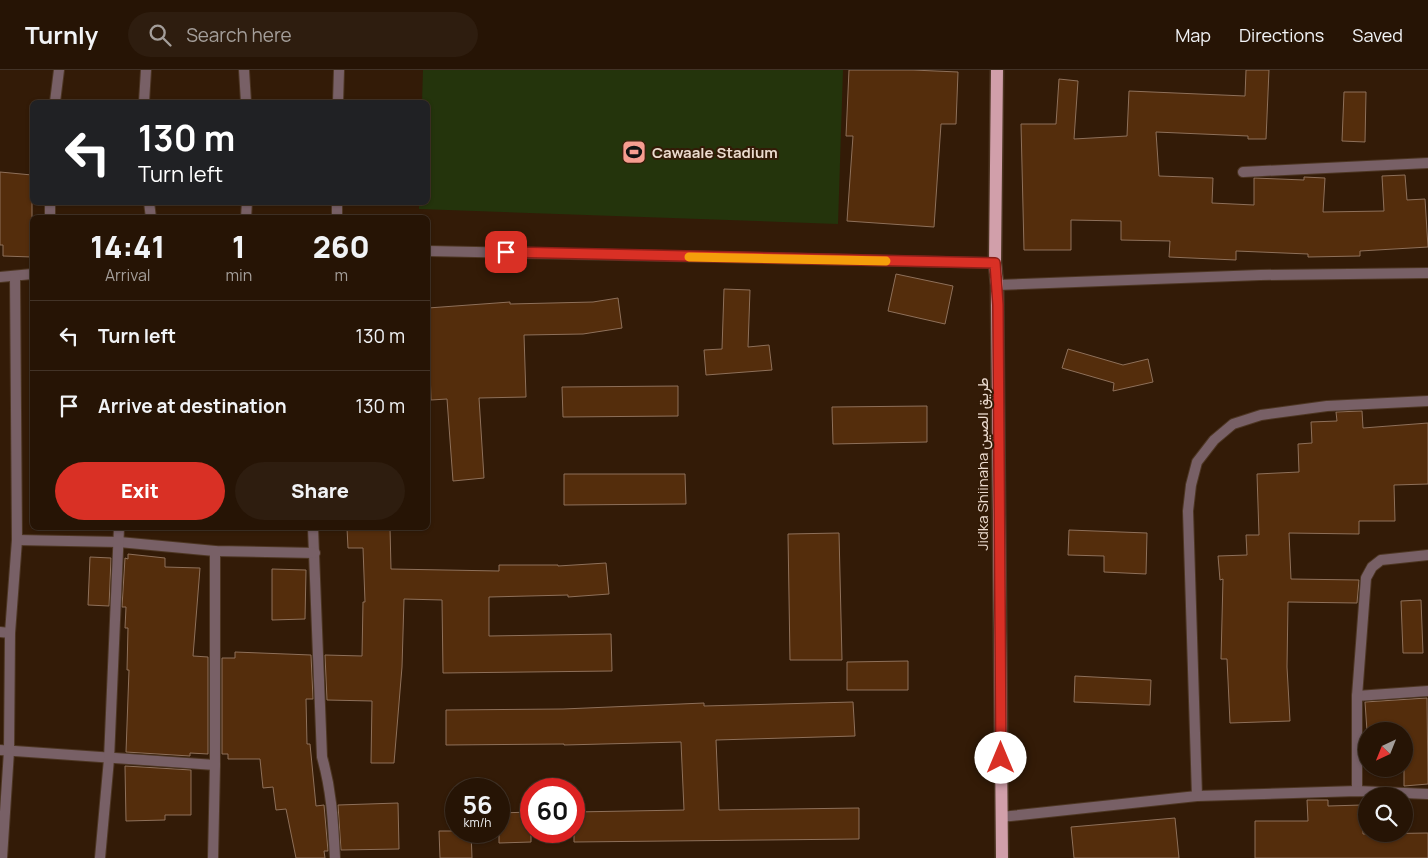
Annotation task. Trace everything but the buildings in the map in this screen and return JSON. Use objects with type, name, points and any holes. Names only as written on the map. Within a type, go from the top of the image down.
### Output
[{"type":"main road","name":"Jidka Shiinaha طريق الصين","points":[[997,70],[995,263],[997,285],[1002,858]]},
{"type":"street","points":[[55,100],[58,70]]},
{"type":"street","points":[[144,100],[146,70]]},
{"type":"street","points":[[244,70],[246,100]]},
{"type":"street","points":[[338,100],[339,70]]},
{"type":"street","points":[[1243,172],[1428,163]]},
{"type":"street","points":[[430,251],[995,263]]},
{"type":"street","points":[[997,285],[1260,275],[1428,273]]},
{"type":"street","points":[[0,277],[30,274]]},
{"type":"street","points":[[2,858],[5,751],[5,633],[17,540],[14,277]]},
{"type":"street","points":[[1197,796],[1188,511],[1197,462],[1214,440],[1233,424],[1260,415],[1327,406],[1428,401]]},
{"type":"street","points":[[100,858],[109,759],[119,530]]},
{"type":"street","points":[[313,530],[322,757],[329,782],[333,816],[334,858]]},
{"type":"street","points":[[17,540],[119,542],[215,551],[315,553]]},
{"type":"street","points":[[213,858],[215,551]]},
{"type":"street","points":[[1357,792],[1357,696],[1366,578],[1372,567],[1381,560],[1428,555]]},
{"type":"street","points":[[1357,696],[1428,690]]},
{"type":"street","points":[[5,751],[215,766]]},
{"type":"street","points":[[1001,817],[1197,796],[1357,792],[1428,794]]},
{"type":"green space","name":"Cawaale Stadium","points":[[423,70],[843,70],[838,224],[419,209],[419,205],[430,205],[430,100],[422,100]]},
{"type":"slow traffic","points":[[689,257],[886,261]]},
{"type":"place","name":"Cawaale Stadium","points":[[634,152]]},
{"type":"route","points":[[506,252],[995,263],[998,305],[1001,758]]}]
